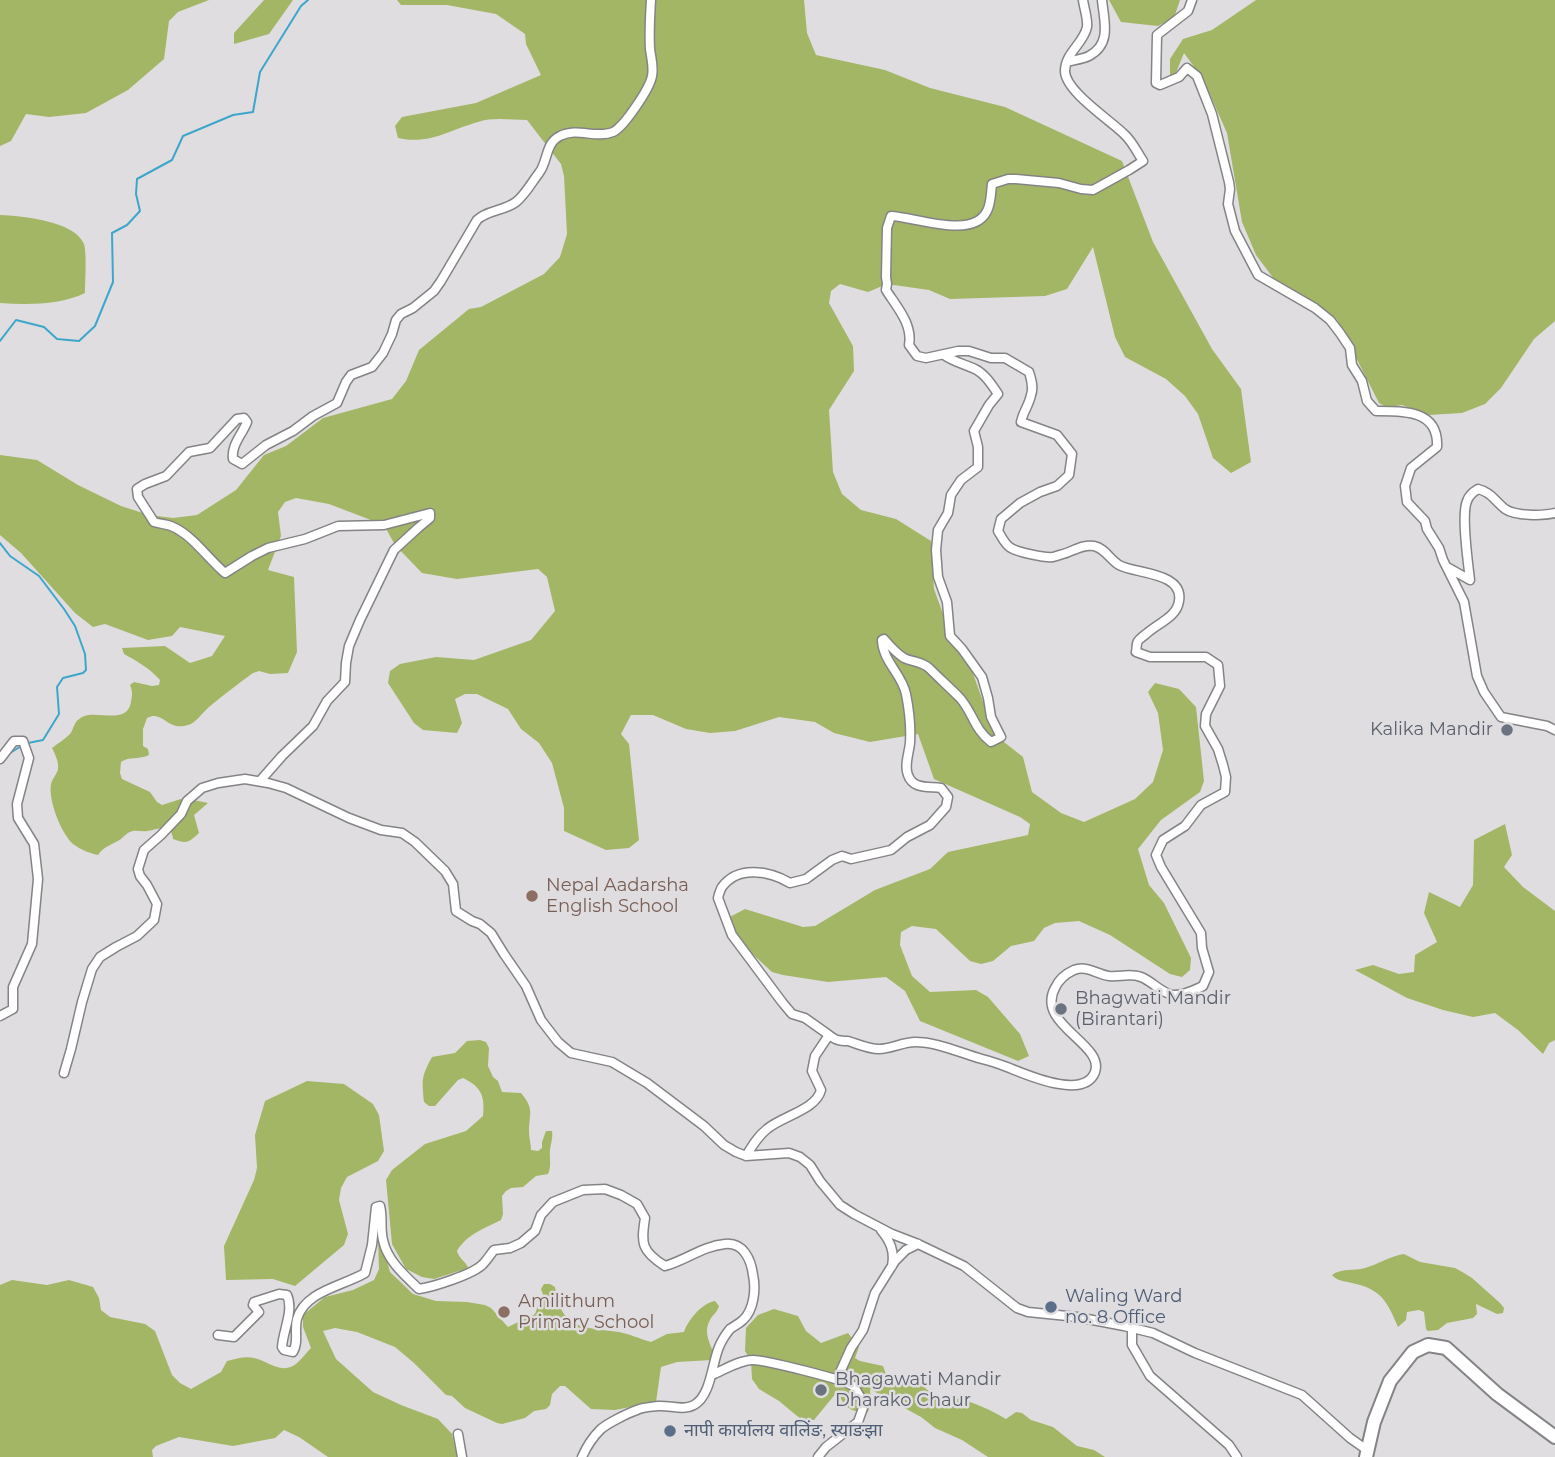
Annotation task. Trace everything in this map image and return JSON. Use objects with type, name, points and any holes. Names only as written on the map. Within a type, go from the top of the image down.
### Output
[{"type":"highway","points":[[1366,1453],[1374,1422],[1390,1381],[1413,1352],[1428,1345],[1446,1348],[1497,1394],[1555,1437]]},
{"type":"street","points":[[260,781],[313,726],[327,701],[345,682],[349,646],[394,550],[430,518],[430,513],[384,525],[338,526],[305,539],[268,548],[225,573],[189,537],[168,524],[155,522],[138,497],[137,489],[166,476],[190,452],[209,448],[237,419],[244,418],[247,422],[232,454],[233,459],[242,464],[266,445],[337,403],[351,375],[372,367],[383,353],[401,314],[426,298],[441,282],[481,215],[516,202],[542,170],[548,150],[559,136],[576,132],[605,135],[620,127],[636,106],[652,77],[651,0]]},
{"type":"street","points":[[944,355],[954,362],[977,370],[998,394],[974,431],[978,447],[978,467],[961,480],[951,495],[948,513],[938,530],[936,550],[939,576],[947,602],[950,636],[982,677],[991,717],[1001,737],[991,742],[981,734],[960,698],[925,664],[904,658],[882,640],[885,655],[906,690],[910,741],[908,775],[913,783],[919,786],[941,788],[948,797],[946,807],[930,825],[907,837],[891,850],[851,859],[842,856],[806,878],[790,883],[781,877],[758,872],[739,874],[723,886],[718,898],[732,935],[792,1014],[805,1018],[837,1040],[879,1049],[913,1041],[932,1043],[1050,1083],[1077,1084],[1092,1077],[1096,1071],[1096,1063],[1054,1012],[1052,994],[1061,978],[1080,968],[1091,969],[1107,976],[1137,975],[1174,995],[1203,986],[1209,972],[1201,933],[1156,855],[1163,840],[1185,826],[1201,805],[1225,792],[1226,777],[1223,765],[1218,749],[1205,726],[1206,714],[1220,686],[1218,665],[1206,657],[1150,657],[1136,652],[1138,641],[1176,611],[1180,596],[1176,587],[1167,580],[1118,565],[1094,546],[1083,546],[1051,557],[1013,550],[1007,545],[998,531],[1001,519],[1020,503],[1057,486],[1069,475],[1072,453],[1057,435],[1021,422],[1032,394],[1029,372],[1005,358],[991,358],[969,351],[958,351],[926,358],[917,356],[909,345],[910,338],[902,311],[886,290],[886,277],[887,228],[891,216],[942,225],[958,226],[978,222],[987,211],[992,184],[1016,179],[1059,183],[1093,190],[1143,161],[1126,135],[1072,88],[1068,81],[1065,71],[1067,62],[1087,27],[1083,0]]},
{"type":"street","points":[[1067,62],[1087,58],[1099,48],[1106,29],[1102,0]]},
{"type":"street","points":[[1192,0],[1188,11],[1157,35],[1156,83],[1160,85],[1179,76],[1187,68],[1197,76],[1212,114],[1223,154],[1230,189],[1228,204],[1235,231],[1258,275],[1315,308],[1330,320],[1350,348],[1352,365],[1362,381],[1367,401],[1376,411],[1413,413],[1429,420],[1438,436],[1437,447],[1411,468],[1405,486],[1407,502],[1425,521],[1464,602],[1477,676],[1501,717],[1555,730]]},
{"type":"street","points":[[1447,567],[1470,580],[1465,503],[1470,494],[1478,489],[1487,491],[1508,512],[1546,515],[1555,513]]},
{"type":"street","points":[[0,759],[14,741],[23,741],[29,758],[17,804],[18,818],[34,844],[38,879],[32,944],[13,987],[13,1009],[0,1016]]},
{"type":"street","points":[[64,1073],[92,969],[100,957],[137,936],[154,920],[158,904],[138,869],[144,850],[181,814],[187,801],[202,788],[244,779],[286,788],[349,818],[381,830],[402,834],[415,842],[453,884],[456,911],[491,933],[526,986],[541,1020],[558,1042],[571,1053],[612,1062],[647,1083],[704,1126],[724,1145],[746,1156],[789,1153],[800,1157],[810,1165],[840,1205],[879,1227],[964,1266],[1017,1308],[1153,1333],[1195,1353],[1302,1395],[1366,1453]]},
{"type":"street","points":[[746,1156],[768,1128],[813,1103],[820,1095],[821,1090],[812,1071],[815,1056],[829,1035]]},
{"type":"street","points":[[218,1335],[234,1337],[259,1312],[253,1305],[254,1302],[279,1294],[287,1295],[289,1306],[282,1347],[293,1352],[297,1345],[297,1317],[301,1310],[323,1291],[365,1273],[372,1245],[376,1207],[380,1206],[383,1241],[388,1254],[419,1289],[430,1288],[482,1266],[494,1250],[521,1244],[535,1231],[541,1215],[553,1202],[583,1190],[605,1189],[637,1204],[645,1218],[641,1239],[649,1253],[665,1266],[728,1243],[740,1246],[747,1254],[754,1276],[754,1297],[748,1314],[730,1329],[719,1347],[712,1375],[698,1403],[691,1407],[660,1406],[638,1409],[600,1429],[582,1457]]},
{"type":"street","points":[[879,1227],[893,1251],[892,1267]]},
{"type":"street","points":[[837,1379],[851,1348],[863,1330],[875,1293],[906,1250],[918,1244]]},
{"type":"street","points":[[1132,1328],[1132,1345],[1150,1376],[1229,1445],[1237,1457]]},
{"type":"street","points":[[712,1375],[752,1360],[837,1379],[852,1385],[864,1405],[858,1422],[826,1447],[818,1457]]},
{"type":"street","points":[[458,1434],[462,1457]]},
{"type":"green space","points":[[0,0],[209,0],[178,12],[169,21],[164,59],[128,90],[86,113],[49,117],[26,114],[11,141],[0,146]]},
{"type":"green space","points":[[264,0],[293,0],[269,34],[234,44],[234,33]]},
{"type":"green space","points":[[397,0],[804,0],[807,33],[816,55],[885,70],[930,88],[1005,107],[1122,161],[1153,242],[1212,349],[1241,389],[1251,462],[1231,473],[1213,458],[1198,414],[1185,396],[1166,379],[1125,357],[1115,337],[1093,247],[1067,289],[1045,296],[950,299],[929,290],[887,284],[868,292],[840,284],[831,291],[829,303],[853,346],[854,371],[829,410],[833,472],[842,494],[861,510],[896,519],[931,541],[934,589],[947,625],[948,639],[971,668],[995,735],[1023,757],[1032,792],[1061,813],[1084,822],[1135,799],[1153,782],[1163,750],[1158,713],[1148,692],[1155,683],[1179,689],[1196,707],[1204,781],[1200,792],[1161,820],[1138,849],[1149,885],[1164,903],[1191,958],[1190,970],[1182,977],[1170,974],[1110,935],[1079,921],[1055,923],[1044,928],[1034,941],[1011,946],[993,961],[981,964],[970,961],[936,929],[912,926],[901,932],[900,945],[912,976],[930,992],[976,990],[988,997],[1020,1034],[1029,1056],[1018,1061],[920,1021],[905,991],[886,977],[828,982],[772,972],[746,948],[724,920],[745,909],[803,927],[815,926],[875,890],[930,869],[948,852],[1028,835],[1030,824],[934,779],[918,734],[870,742],[834,733],[815,722],[779,717],[735,731],[710,733],[686,729],[653,715],[631,715],[621,734],[629,744],[639,840],[629,848],[606,850],[564,831],[564,808],[552,763],[539,743],[521,729],[508,709],[477,694],[465,694],[455,699],[462,723],[457,733],[423,730],[414,723],[388,683],[390,671],[400,664],[436,657],[474,660],[531,640],[555,611],[547,577],[538,569],[457,579],[422,573],[395,545],[384,525],[329,504],[296,498],[285,502],[278,512],[281,536],[268,570],[294,577],[297,652],[288,673],[253,673],[188,725],[175,726],[157,716],[147,718],[143,729],[143,746],[148,749],[149,755],[121,762],[122,779],[150,792],[162,805],[184,798],[208,803],[194,815],[199,833],[190,841],[184,842],[173,839],[167,828],[132,831],[98,855],[79,848],[68,839],[51,799],[51,784],[58,766],[52,748],[70,734],[82,717],[124,713],[131,702],[130,685],[134,682],[159,685],[160,680],[156,676],[124,654],[122,648],[165,646],[190,663],[212,656],[225,636],[180,627],[172,636],[148,640],[105,624],[93,627],[75,613],[21,553],[0,535],[0,455],[37,460],[78,485],[121,506],[149,515],[173,518],[197,515],[236,490],[264,455],[286,446],[323,418],[392,399],[406,381],[419,350],[469,309],[481,307],[544,274],[560,257],[567,234],[564,176],[561,164],[527,120],[484,120],[420,140],[398,138],[395,126],[402,117],[476,103],[541,75],[526,44],[525,34],[496,14],[447,5],[401,5]]},
{"type":"green space","points":[[1109,0],[1180,0],[1174,18],[1158,26],[1121,22]]},
{"type":"green space","points":[[1256,0],[1555,0],[1555,321],[1534,339],[1501,388],[1485,404],[1462,413],[1428,415],[1402,405],[1390,407],[1379,403],[1337,320],[1274,279],[1256,255],[1242,222],[1227,133],[1203,79],[1184,53],[1175,75],[1170,78],[1170,59],[1183,39],[1212,30]]},
{"type":"green space","points":[[0,215],[47,221],[79,236],[85,249],[85,293],[44,303],[0,303]]},
{"type":"green space","points":[[1505,824],[1512,855],[1504,867],[1523,887],[1555,911],[1555,1040],[1549,1043],[1543,1054],[1495,1013],[1473,1017],[1443,1010],[1407,998],[1355,970],[1373,965],[1399,974],[1414,972],[1415,955],[1437,942],[1424,913],[1429,892],[1460,907],[1473,885],[1474,840]]},
{"type":"green space","points":[[467,1041],[486,1042],[489,1048],[488,1066],[502,1092],[521,1093],[528,1104],[531,1150],[538,1151],[542,1148],[546,1131],[552,1131],[549,1171],[548,1174],[536,1176],[523,1187],[506,1191],[502,1196],[501,1220],[476,1232],[461,1245],[457,1251],[469,1270],[434,1279],[422,1277],[406,1269],[392,1244],[386,1180],[392,1170],[425,1144],[466,1131],[483,1116],[481,1093],[463,1078],[458,1080],[435,1106],[424,1102],[423,1088],[424,1074],[432,1057],[455,1053]]},
{"type":"green space","points":[[307,1081],[344,1084],[373,1104],[379,1115],[384,1151],[378,1161],[347,1177],[341,1188],[339,1200],[348,1234],[344,1245],[295,1286],[273,1279],[226,1280],[224,1246],[254,1180],[257,1168],[255,1135],[265,1101]]},
{"type":"green space","points":[[378,1239],[384,1249],[390,1272],[413,1294],[436,1301],[485,1305],[508,1327],[535,1314],[539,1303],[545,1300],[541,1289],[544,1284],[555,1287],[560,1307],[575,1323],[651,1342],[667,1334],[684,1332],[696,1313],[715,1301],[719,1306],[707,1329],[714,1354],[712,1360],[677,1362],[661,1367],[656,1402],[615,1410],[591,1409],[565,1386],[560,1386],[552,1394],[550,1405],[546,1409],[502,1424],[465,1408],[452,1396],[446,1395],[395,1347],[357,1332],[335,1328],[323,1331],[336,1359],[373,1392],[438,1419],[452,1434],[457,1457],[328,1457],[284,1430],[275,1438],[233,1446],[179,1437],[156,1446],[152,1450],[153,1457],[0,1457],[0,1285],[12,1280],[47,1285],[69,1280],[93,1287],[101,1310],[110,1317],[145,1324],[155,1331],[172,1375],[191,1389],[221,1372],[227,1361],[251,1357],[280,1368],[296,1364],[311,1348],[303,1327],[303,1315],[325,1297],[353,1290],[374,1280],[379,1269]]},
{"type":"green space","points":[[1404,1254],[1420,1262],[1455,1268],[1464,1273],[1500,1303],[1504,1308],[1503,1313],[1497,1314],[1476,1304],[1477,1314],[1473,1318],[1447,1323],[1438,1330],[1428,1331],[1424,1312],[1419,1310],[1407,1312],[1406,1320],[1398,1327],[1382,1297],[1370,1289],[1338,1280],[1332,1275],[1343,1270],[1365,1268]]},
{"type":"green space","points":[[774,1309],[798,1316],[806,1331],[821,1343],[848,1333],[859,1347],[855,1358],[883,1366],[887,1377],[915,1379],[934,1395],[971,1403],[1006,1419],[1016,1412],[1022,1413],[1031,1420],[1053,1427],[1077,1446],[1094,1450],[1105,1457],[988,1457],[870,1389],[868,1412],[849,1408],[837,1392],[814,1420],[802,1420],[759,1389],[752,1379],[751,1361],[745,1351],[746,1328],[758,1315]]},
{"type":"waterway","points":[[0,341],[16,320],[44,327],[57,339],[79,341],[95,326],[113,282],[112,233],[127,225],[140,211],[136,194],[137,179],[172,160],[183,136],[233,115],[253,112],[260,72],[301,6],[308,0]]},
{"type":"waterway","points":[[0,543],[10,556],[39,576],[75,626],[85,654],[86,670],[63,678],[57,687],[59,714],[43,740],[28,743]]},
{"type":"waterway","points":[[10,753],[23,745]]},
{"type":"place","name":"Kalika Mandir","points":[[1507,730]]},
{"type":"place","name":"Nepal Aadarsha English School","points":[[532,896]]},
{"type":"place","name":"Bhagwati Mandir (Birantari)","points":[[1061,1009]]},
{"type":"place","name":"Waling Ward no. 8 Office","points":[[1051,1307]]},
{"type":"place","name":"Amilithum Primary School","points":[[504,1312]]},
{"type":"place","name":"Bhagawati Mandir Dharako Chaur","points":[[821,1390]]},
{"type":"place","name":"नापी कार्यालय वालिंङ, स्याङझा","points":[[670,1431]]}]
